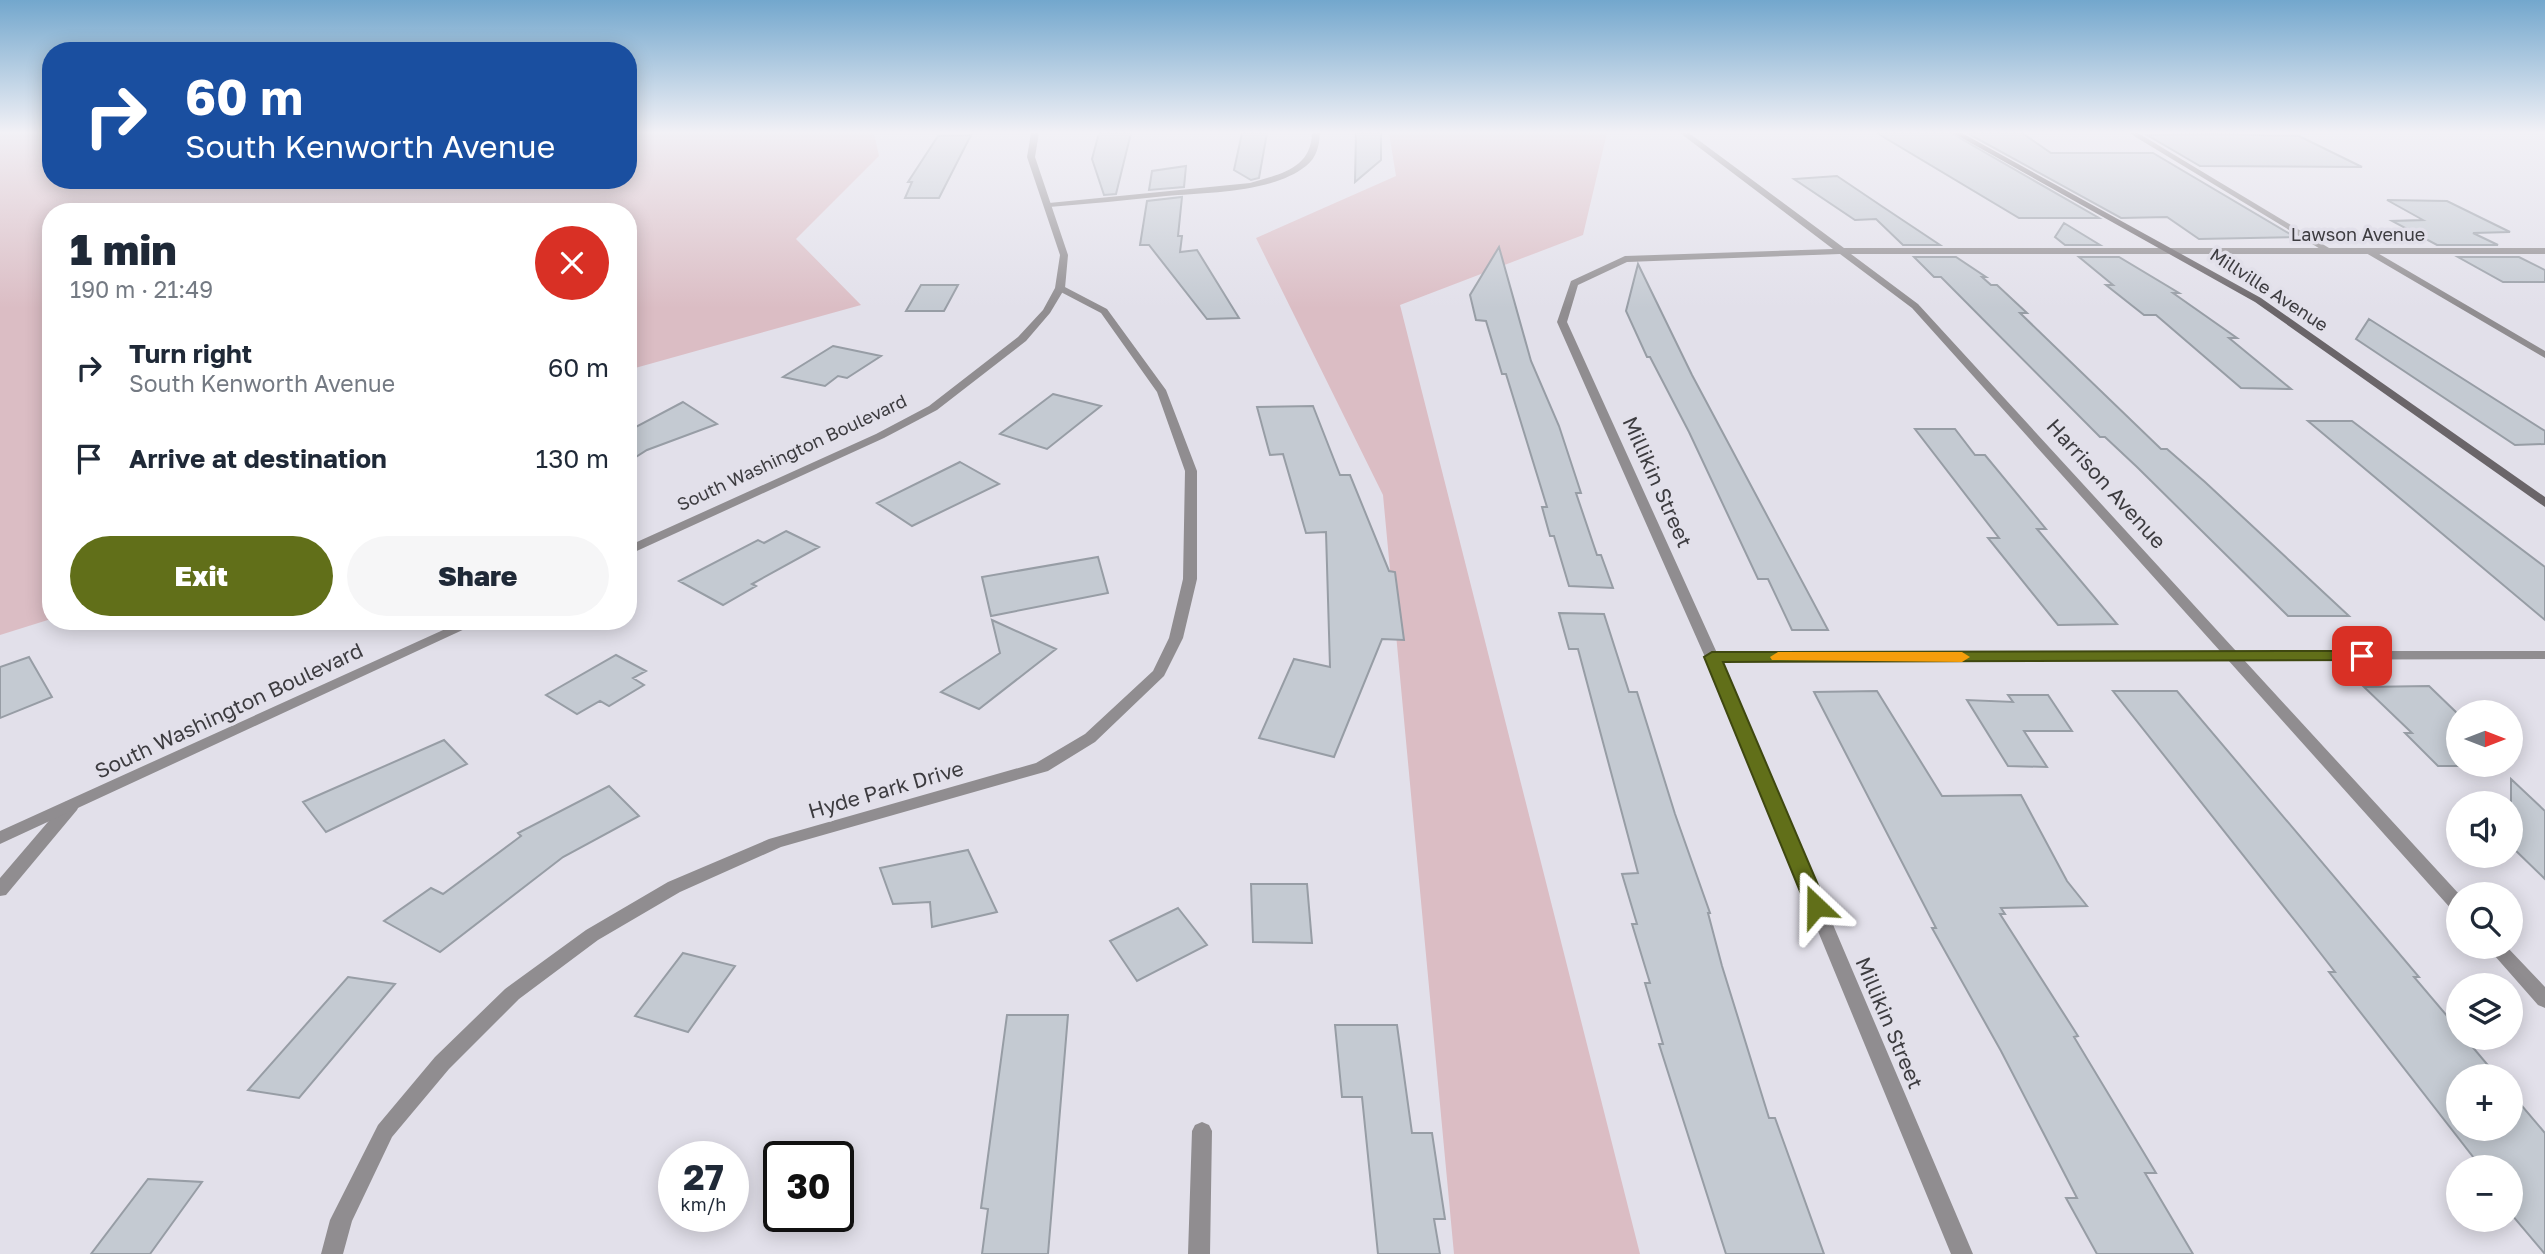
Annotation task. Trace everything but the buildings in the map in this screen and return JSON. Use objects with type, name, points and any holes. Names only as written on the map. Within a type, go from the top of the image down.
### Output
[{"type":"main road","name":"Millville Avenue","points":[[2064,192],[2258,300],[2545,503]]},
{"type":"street","name":"South Washington Boulevard","points":[[637,547],[880,436],[933,408],[1022,339],[1047,311],[1060,288],[1064,254],[1044,192]]},
{"type":"street","points":[[1049,205],[1185,192]]},
{"type":"street","name":"Harrison Avenue","points":[[1762,192],[1915,306],[2446,891]]},
{"type":"street","points":[[2231,192],[2330,251]]},
{"type":"street","name":"Millikin Street","points":[[1962,1254],[1712,657],[1562,322],[1574,283],[1625,259],[1842,251],[2172,251]]},
{"type":"street","name":"Lawson Avenue","points":[[2172,251],[2545,251]]},
{"type":"street","points":[[2369,251],[2545,355]]},
{"type":"street","name":"Hyde Park Drive","points":[[331,1254],[341,1220],[393,1122],[442,1063],[512,994],[592,935],[674,887],[775,843],[1042,767],[1090,738],[1159,673],[1175,638],[1189,579],[1191,471],[1162,392],[1104,311],[1060,288]]},
{"type":"street","name":"South Washington Boulevard","points":[[0,838],[455,630]]},
{"type":"street","points":[[1712,657],[2545,656]]},
{"type":"street","points":[[0,890],[71,806]]},
{"type":"street","points":[[2507,959],[2545,1000]]},
{"type":"street","points":[[1199,1254],[1202,1132]]},
{"type":"shaded area","points":[[0,192],[843,192],[796,239],[861,305],[637,367],[637,203],[42,203],[42,622],[0,635]]},
{"type":"shaded area","points":[[1361,192],[1593,192],[1583,235],[1400,305],[1640,1254],[1454,1254],[1383,495],[1256,238]]},
{"type":"slow traffic","points":[[1778,657],[1962,657]]},
{"type":"route","points":[[1816,906],[1712,657],[2362,656]]}]
